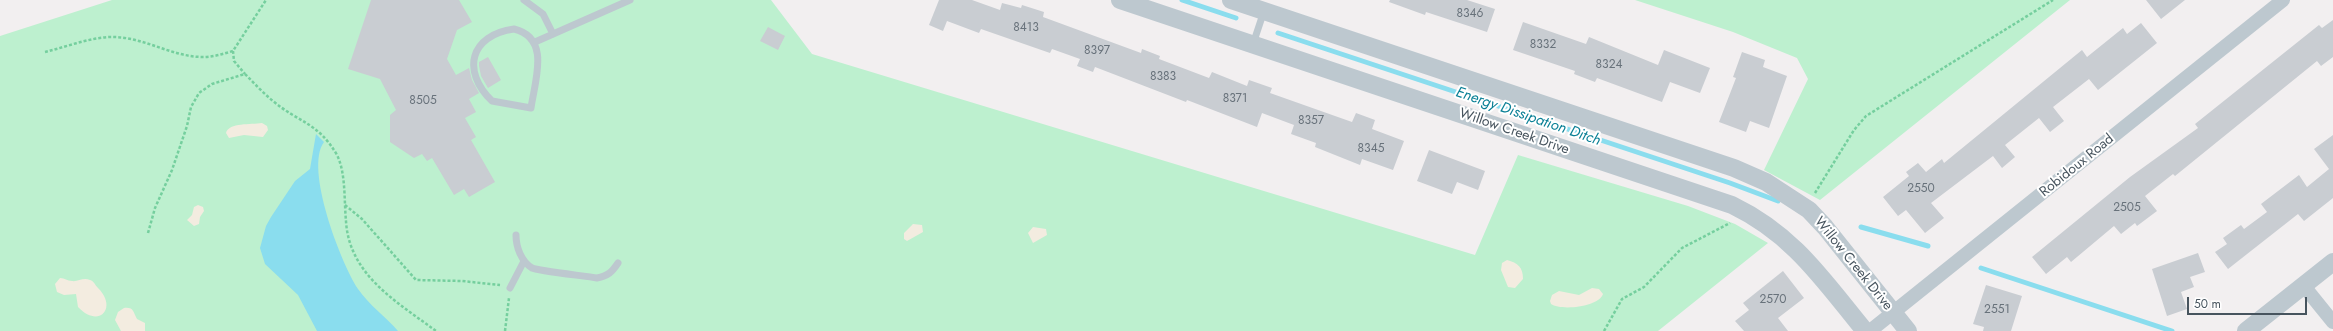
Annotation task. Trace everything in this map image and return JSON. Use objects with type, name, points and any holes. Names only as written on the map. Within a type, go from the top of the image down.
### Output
[{"type":"street","name":"Willow Creek Drive","points":[[1120,0],[1732,205],[1755,216],[1803,255],[1865,331]]},
{"type":"street","name":"Willow Creek Drive","points":[[1231,0],[1734,168],[1766,182],[1799,203],[1825,227],[1908,331]]},
{"type":"street","name":"Robidoux Road","points":[[1870,331],[2284,0]]},
{"type":"street","points":[[2246,331],[2333,262]]},
{"type":"street","points":[[2303,286],[2333,322]]},
{"type":"lane","points":[[524,0],[543,14],[553,34]]},
{"type":"lane","points":[[535,42],[630,0]]},
{"type":"lane","points":[[1253,45],[1264,11]]},
{"type":"lane","points":[[505,30],[522,31],[535,42],[539,59],[531,108],[492,101],[480,86],[473,69],[472,61],[475,51],[482,43],[505,30]]},
{"type":"lane","points":[[516,235],[516,244],[524,261],[533,268],[597,278],[606,276],[612,272],[618,262]]},
{"type":"lane","points":[[510,288],[524,261]]},
{"type":"path","points":[[266,0],[233,51],[234,61],[245,74],[274,102],[311,124],[328,141],[338,157],[342,174],[350,246],[365,273],[387,294],[436,331]]},
{"type":"path","points":[[1799,203],[1808,200],[1818,190],[1854,130],[1866,116],[2053,0]]},
{"type":"path","points":[[45,52],[111,37],[142,42],[178,53],[202,57],[233,51]]},
{"type":"path","points":[[148,233],[155,208],[174,164],[187,126],[191,107],[199,93],[212,84],[245,74]]},
{"type":"path","points":[[345,205],[362,219],[416,280],[491,283],[510,288],[505,331]]},
{"type":"path","points":[[1604,331],[1622,299],[1644,287],[1682,248],[1723,228],[1734,219]]},
{"type":"green space","points":[[112,0],[771,0],[812,54],[1475,255],[1518,155],[1688,206],[1735,224],[1768,243],[1658,331],[0,331],[0,36]]},
{"type":"green space","points":[[1635,0],[2070,0],[1820,200],[1764,170],[1808,79],[1797,58],[1733,32]]},
{"type":"sand","points":[[262,123],[267,126],[268,130],[263,137],[244,135],[229,138],[226,133],[231,127]]},
{"type":"sand","points":[[198,205],[203,207],[204,211],[200,217],[199,224],[194,226],[187,220],[192,215],[194,207]]},
{"type":"sand","points":[[913,224],[922,225],[923,232],[907,241],[904,239],[904,233]]},
{"type":"sand","points":[[1033,227],[1046,229],[1047,235],[1033,243],[1028,233]]},
{"type":"sand","points":[[1507,260],[1517,264],[1522,271],[1523,279],[1515,288],[1508,287],[1501,270],[1502,263]]},
{"type":"sand","points":[[60,278],[70,281],[87,279],[93,281],[104,295],[106,309],[99,316],[93,316],[86,313],[78,307],[76,294],[64,295],[57,292],[55,284]]},
{"type":"sand","points":[[1592,288],[1599,289],[1603,294],[1595,302],[1587,305],[1571,307],[1556,306],[1551,304],[1550,301],[1552,295],[1559,291],[1579,295]]},
{"type":"sand","points":[[124,308],[130,308],[134,312],[137,319],[145,323],[145,331],[121,331],[115,320],[118,312]]},
{"type":"water","points":[[316,134],[324,142],[319,155],[318,172],[321,193],[334,238],[351,276],[362,295],[398,331],[317,331],[298,295],[265,264],[260,248],[266,226],[295,181],[310,169]]},
{"type":"building","points":[[371,0],[459,0],[472,22],[457,30],[447,59],[456,75],[469,68],[472,80],[479,93],[469,99],[476,112],[465,118],[476,137],[471,140],[495,182],[469,197],[464,189],[454,195],[432,158],[427,161],[422,154],[414,158],[390,142],[390,115],[396,110],[380,79],[348,69]]},
{"type":"building","points":[[939,0],[972,0],[1000,10],[1002,3],[1021,8],[1022,5],[1044,12],[1043,17],[1141,53],[1142,49],[1160,56],[1159,59],[1209,78],[1212,72],[1247,86],[1249,80],[1272,88],[1270,93],[1352,122],[1356,113],[1375,120],[1372,129],[1404,141],[1393,170],[1362,159],[1360,165],[1315,147],[1316,143],[1291,134],[1294,125],[1262,113],[1257,127],[1187,100],[1186,102],[1095,67],[1093,72],[1077,66],[1080,59],[1052,49],[1050,53],[981,29],[979,33],[947,21],[943,31],[929,25]]},
{"type":"building","points":[[1390,0],[1467,0],[1495,9],[1487,32],[1426,12],[1425,15],[1389,2]]},
{"type":"building","points":[[2146,0],[2185,0],[2161,19]]},
{"type":"building","points":[[2333,20],[2333,57],[2321,66],[2317,61],[2175,176],[2173,174],[2145,196],[2157,211],[2137,226],[2135,223],[2121,234],[2114,226],[2071,262],[2067,257],[2046,274],[2032,257],[2130,177],[2198,128],[2195,124],[2319,25],[2322,28]]},
{"type":"building","points":[[1523,22],[1586,44],[1589,37],[1658,65],[1664,50],[1710,68],[1700,93],[1670,82],[1662,102],[1597,78],[1595,82],[1574,74],[1575,71],[1513,50]]},
{"type":"building","points":[[2141,23],[2157,43],[2098,90],[2089,79],[2053,107],[2064,121],[2050,132],[2039,118],[2005,145],[2015,157],[2002,168],[1993,156],[1931,203],[1944,218],[1925,233],[1906,210],[1898,216],[1883,197],[1909,176],[1906,172],[1918,163],[1926,172],[1942,159],[1944,163],[2082,50],[2087,57],[2123,28],[2127,34]]},
{"type":"building","points":[[768,27],[785,36],[778,50],[760,41]]},
{"type":"building","points":[[1742,52],[1765,60],[1763,67],[1787,76],[1769,128],[1750,121],[1746,132],[1719,122],[1736,78],[1733,77]]},
{"type":"building","points":[[488,57],[501,80],[488,88],[481,76],[479,62]]},
{"type":"building","points":[[2333,135],[2333,198],[2304,221],[2298,214],[2228,269],[2215,252],[2227,244],[2223,238],[2241,225],[2244,229],[2267,212],[2261,204],[2299,175],[2307,187],[2329,169],[2314,149]]},
{"type":"building","points":[[1429,150],[1485,171],[1478,190],[1457,182],[1452,194],[1417,181]]},
{"type":"building","points":[[2198,253],[2205,272],[2190,277],[2194,287],[2181,292],[2187,309],[2167,316],[2152,269]]},
{"type":"building","points":[[1783,271],[1804,298],[1778,318],[1788,331],[1744,331],[1735,321],[1749,310],[1743,303]]},
{"type":"building","points":[[1986,285],[2022,296],[2011,331],[1983,331],[1984,327],[1973,324]]},
{"type":"waterway","name":"Energy Dissipation Ditch","points":[[1182,0],[1236,18]]},
{"type":"waterway","name":"Energy Dissipation Ditch","points":[[1278,33],[1730,183],[1778,201]]},
{"type":"waterway","name":"Energy Dissipation Ditch","points":[[1861,227],[1928,246]]},
{"type":"waterway","name":"Energy Dissipation Ditch","points":[[1981,268],[2172,331]]}]
